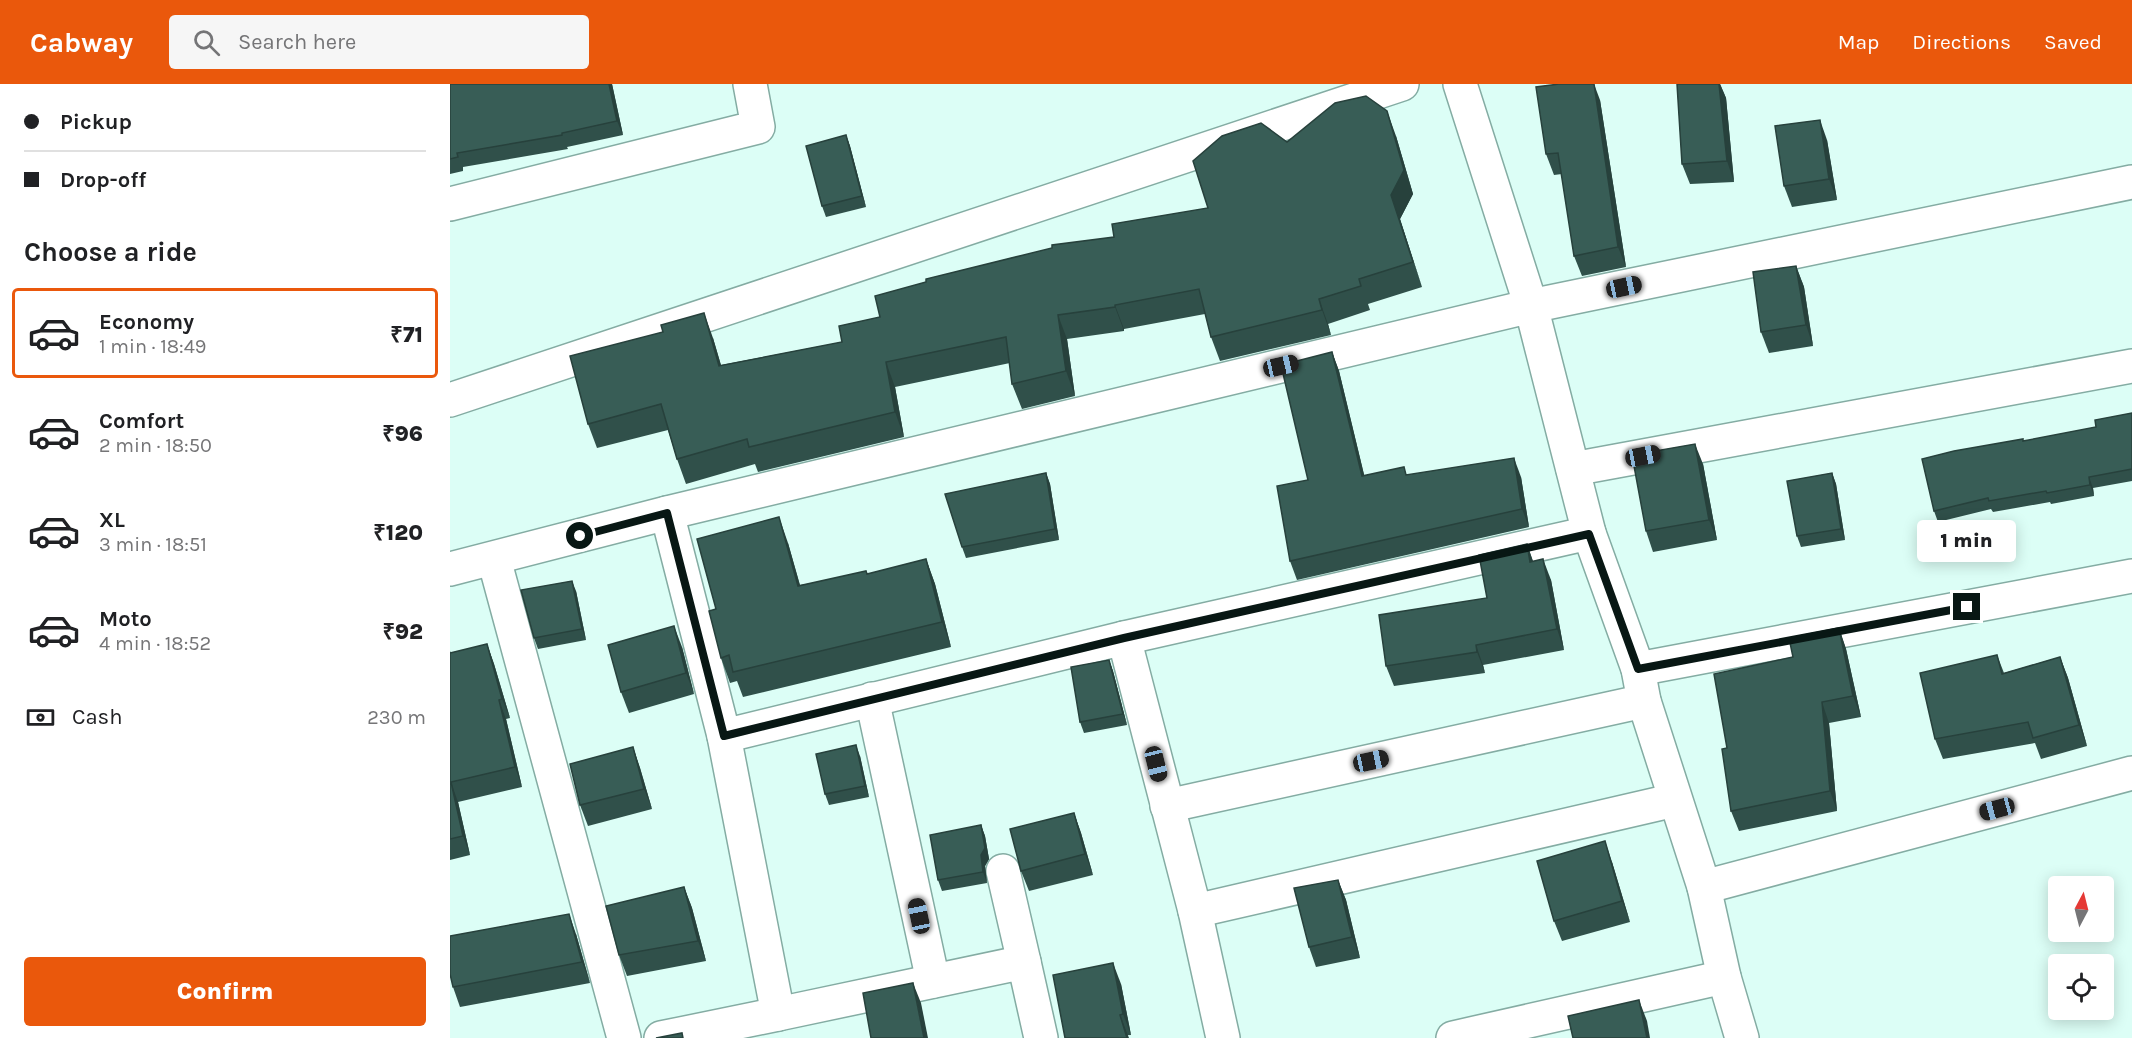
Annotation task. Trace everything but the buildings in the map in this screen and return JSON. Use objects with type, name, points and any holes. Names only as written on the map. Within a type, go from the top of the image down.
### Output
[{"type":"street","points":[[450,204],[758,127],[750,84]]},
{"type":"street","points":[[451,397],[1402,84]]},
{"type":"street","points":[[1460,84],[1531,306],[1589,534],[1638,669],[1644,701],[1704,887],[1724,977],[1742,1038]]},
{"type":"street","points":[[450,569],[667,513],[1531,306],[2132,182]]},
{"type":"street","points":[[1573,469],[2132,366]]},
{"type":"street","points":[[667,513],[724,736],[778,1014]]},
{"type":"street","points":[[724,736],[1124,638],[1589,534]]},
{"type":"street","points":[[494,559],[624,1038]]},
{"type":"street","points":[[1638,669],[2132,576]]},
{"type":"street","points":[[1124,638],[1194,911],[1223,1038]]},
{"type":"street","points":[[872,699],[933,981]]},
{"type":"street","points":[[1167,806],[1644,701]]},
{"type":"street","points":[[1704,887],[2132,773]]},
{"type":"street","points":[[1194,911],[1675,800]]},
{"type":"street","points":[[1003,871],[1041,1038]]},
{"type":"street","points":[[661,1038],[1024,962]]},
{"type":"street","points":[[1453,1038],[1724,977]]},
{"type":"route","points":[[580,536],[667,513],[724,736],[1124,638],[1589,534],[1638,669],[1967,607]]}]
